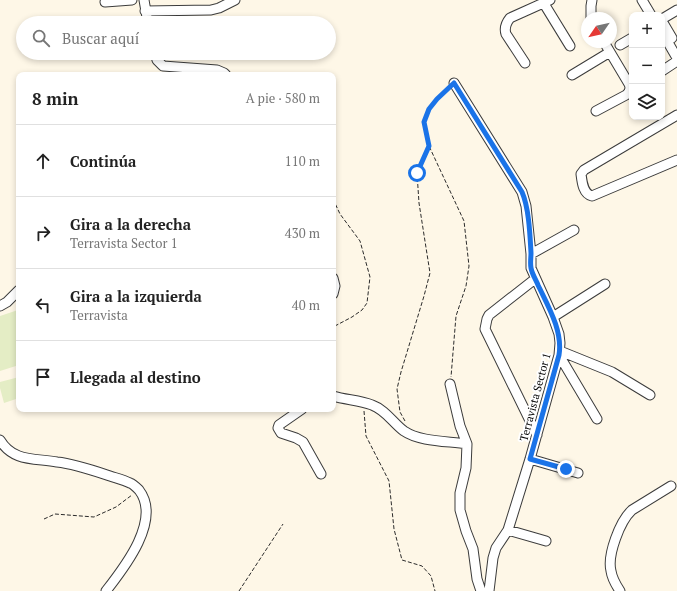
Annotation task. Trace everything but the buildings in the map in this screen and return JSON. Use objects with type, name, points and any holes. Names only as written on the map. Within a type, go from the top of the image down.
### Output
[{"type":"street","points":[[105,2],[132,0]]},
{"type":"street","points":[[144,0],[146,16]]},
{"type":"street","points":[[145,11],[211,10],[219,8],[235,0]]},
{"type":"street","points":[[590,12],[590,6],[592,0]]},
{"type":"street","points":[[642,0],[649,12]]},
{"type":"street","points":[[649,0],[656,12]]},
{"type":"street","points":[[525,63],[506,34],[505,26],[510,18],[547,1],[570,46]]},
{"type":"street","points":[[665,18],[677,10]]},
{"type":"street","points":[[665,25],[677,46]]},
{"type":"street","points":[[665,37],[677,58]]},
{"type":"street","points":[[620,45],[629,40]]},
{"type":"street","points":[[596,111],[626,95],[630,89],[629,84],[608,48]]},
{"type":"street","points":[[572,75],[610,52]]},
{"type":"street","points":[[157,60],[163,66],[217,70],[224,72]]},
{"type":"street","points":[[665,69],[677,61]]},
{"type":"street","name":"Terravista Sector 1","points":[[454,83],[522,192],[526,206],[531,268],[553,317],[559,334],[560,344],[559,353],[537,435],[508,530],[496,548],[493,558],[489,591]]},
{"type":"street","points":[[677,115],[584,170],[581,174],[582,180],[586,193],[592,196],[677,160]]},
{"type":"street","points":[[531,254],[574,230]]},
{"type":"street","points":[[535,279],[489,315],[485,328],[537,435]]},
{"type":"street","points":[[553,317],[605,284]]},
{"type":"street","points":[[0,306],[7,302],[16,293]]},
{"type":"street","points":[[559,353],[612,372],[650,395]]},
{"type":"street","points":[[559,353],[597,419]]},
{"type":"street","points":[[450,384],[460,426],[467,444],[466,468],[460,493],[460,510],[466,532],[473,548],[477,579],[481,591]]},
{"type":"street","points":[[336,397],[373,405],[385,412],[403,430],[413,436],[467,444]]},
{"type":"street","points":[[298,412],[278,428],[281,433],[303,442],[321,474]]},
{"type":"street","points":[[0,440],[6,448],[16,455],[56,461],[88,468],[132,483],[139,490],[146,507],[144,528],[140,540],[123,570],[106,591]]},
{"type":"street","points":[[530,459],[578,473]]},
{"type":"street","points":[[620,591],[612,576],[610,564],[612,548],[620,529],[632,510],[668,488]]},
{"type":"street","points":[[508,530],[546,541]]},
{"type":"path","points":[[450,384],[456,316],[466,286],[469,266],[464,221],[429,146],[424,122],[429,109],[454,83]]},
{"type":"path","points":[[407,424],[400,412],[397,389],[430,273],[419,203],[417,173],[429,146]]},
{"type":"path","points":[[336,205],[340,214],[360,241],[370,277],[367,303],[362,310],[336,325]]},
{"type":"path","points":[[363,403],[366,436],[389,481],[394,529],[402,560],[422,566],[430,576],[435,591]]},
{"type":"path","points":[[44,519],[55,514],[94,517],[116,507],[139,490]]},
{"type":"path","points":[[239,591],[283,524]]},
{"type":"green space","points":[[16,311],[16,366],[0,371],[0,316]]},
{"type":"green space","points":[[16,378],[16,399],[4,403],[0,382]]},
{"type":"route","points":[[417,173],[429,146],[424,122],[429,109],[454,83],[522,192],[526,202],[531,268],[553,317],[560,340],[559,355],[530,459],[566,469]]}]
